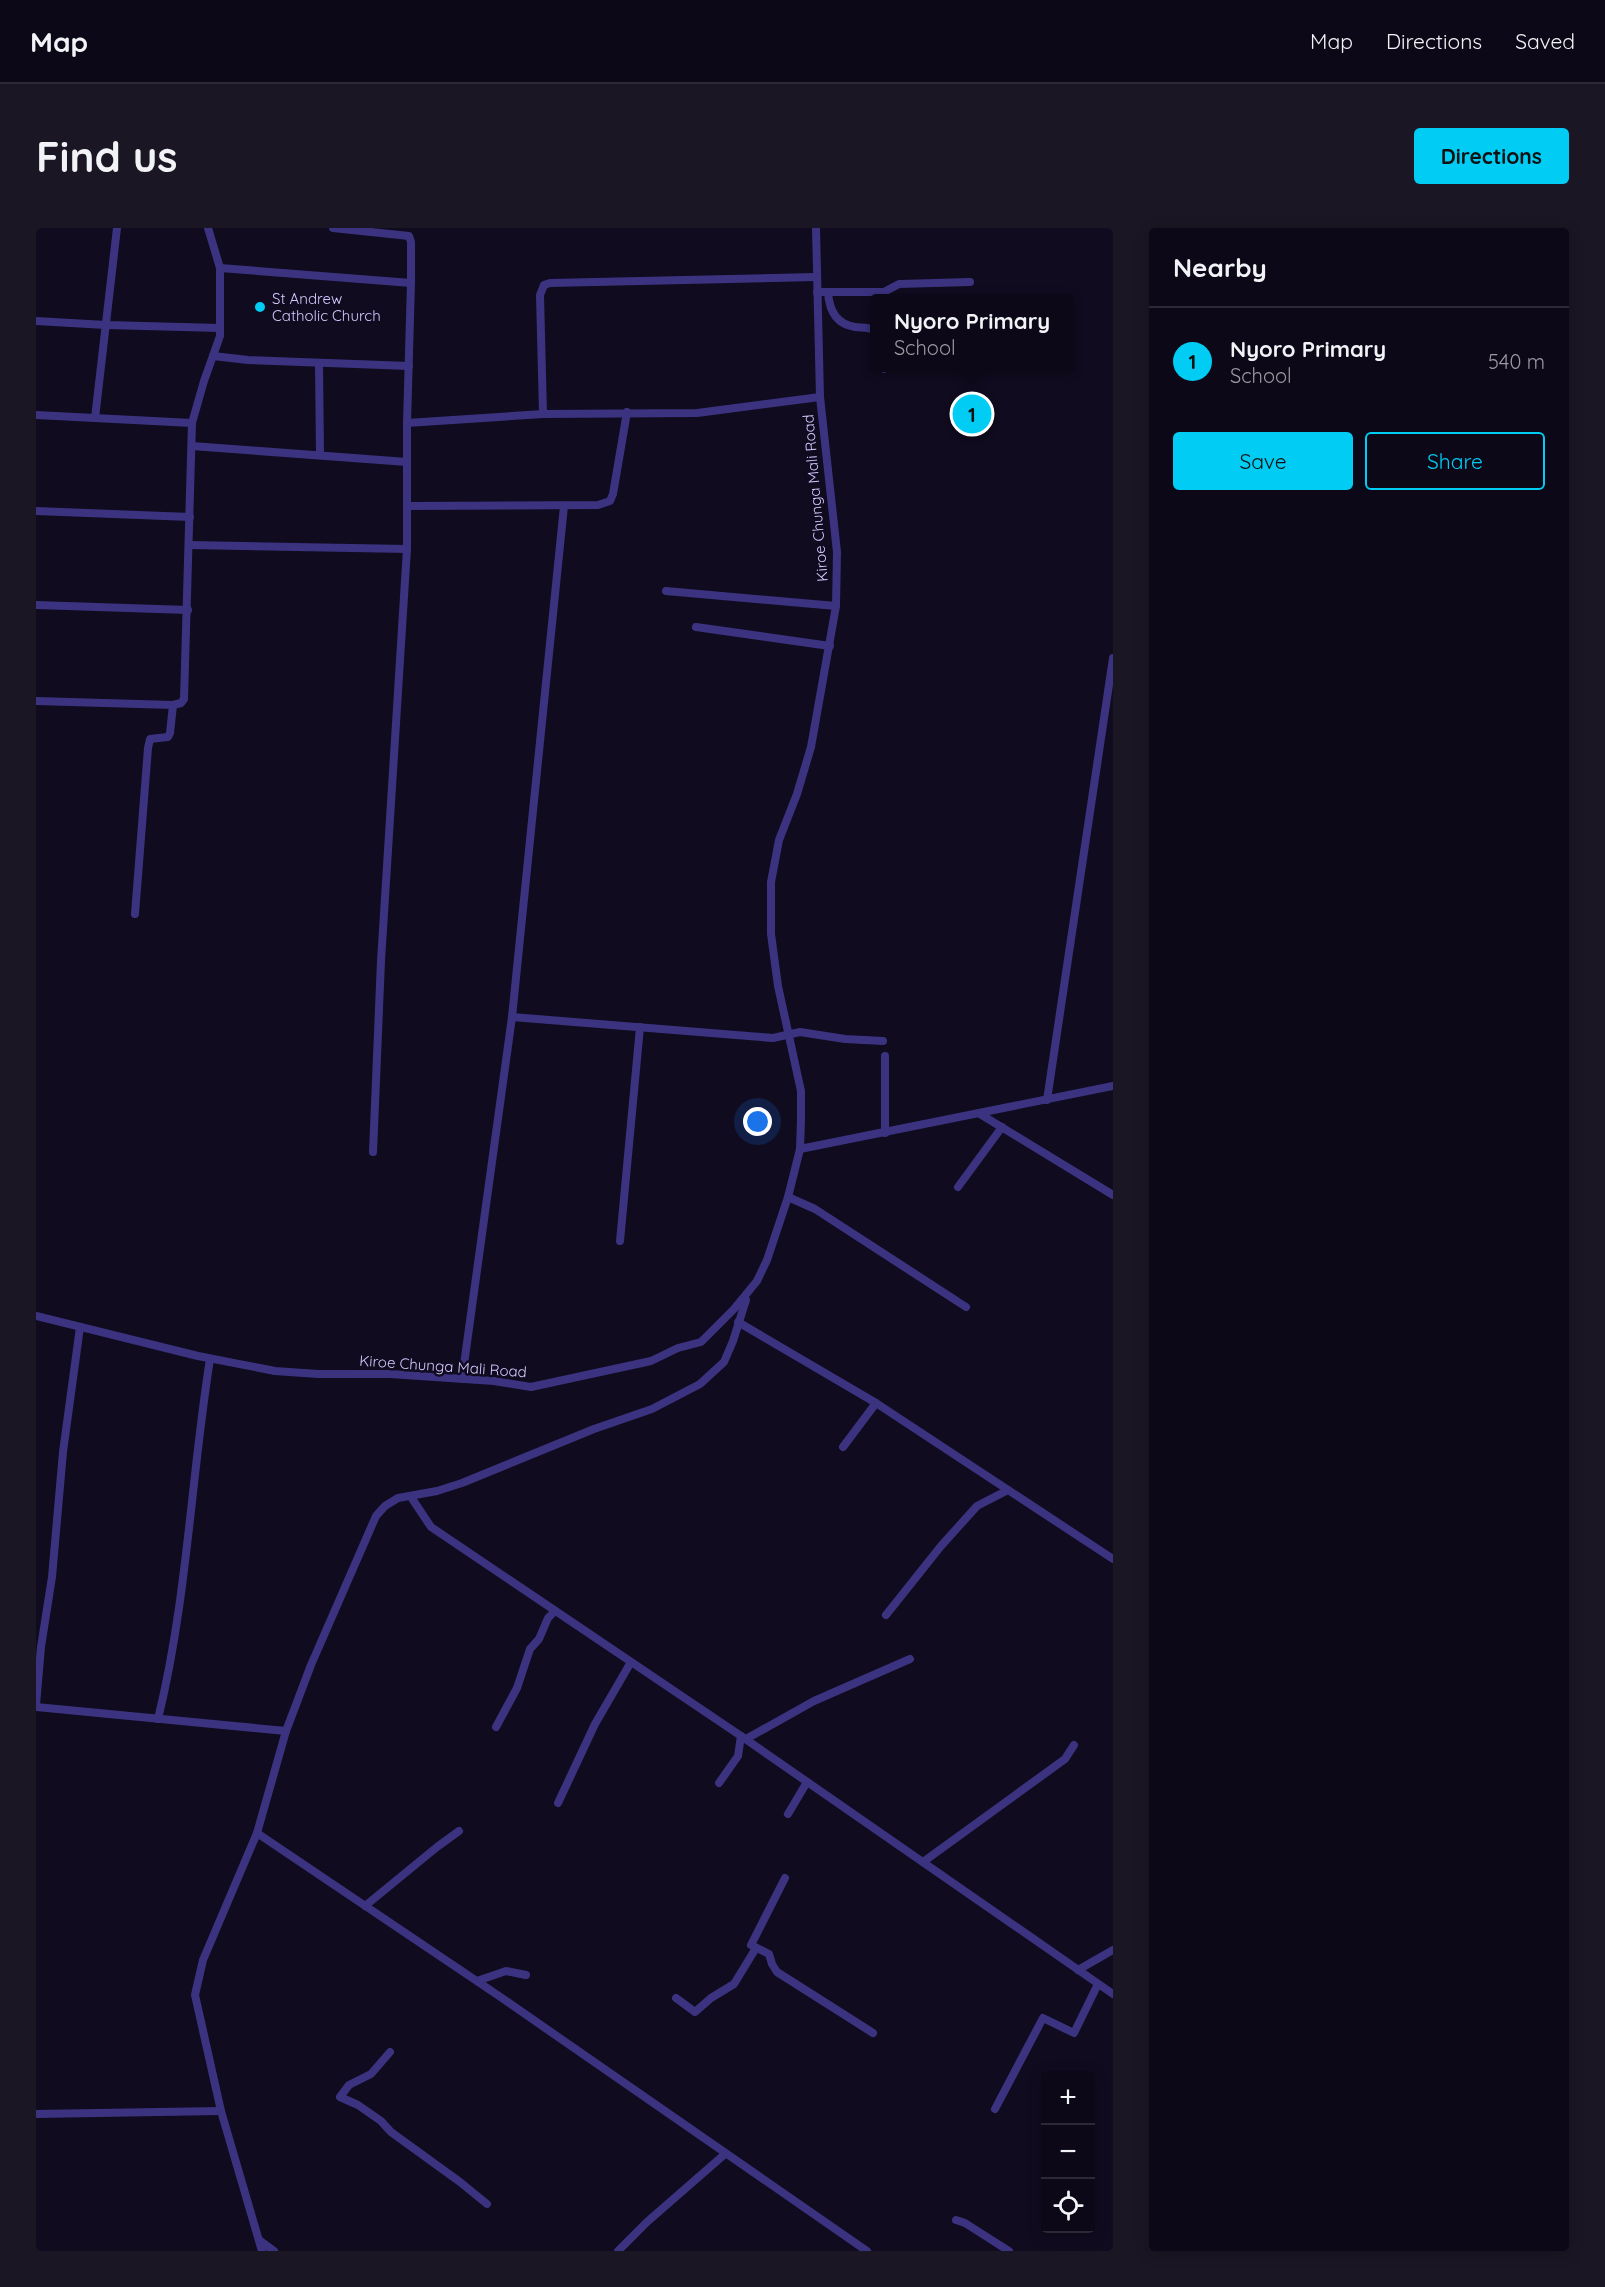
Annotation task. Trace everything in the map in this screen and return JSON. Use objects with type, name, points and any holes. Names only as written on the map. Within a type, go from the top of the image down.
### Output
[{"type":"street","points":[[95,418],[117,228]]},
{"type":"street","points":[[36,701],[172,705],[181,703],[184,699],[192,423],[220,336],[220,268],[208,228]]},
{"type":"street","points":[[333,228],[409,236],[411,242],[407,549],[381,961],[373,1152]]},
{"type":"street","name":"Kiroe Chunga Mali Road","points":[[36,1316],[210,1359],[275,1371],[462,1378],[531,1387],[651,1361],[678,1348],[701,1342],[734,1310],[757,1281],[767,1260],[788,1197],[800,1149],[801,1091],[778,986],[771,934],[771,882],[779,840],[803,776],[811,747],[836,606],[837,552],[820,397],[816,228]]},
{"type":"street","points":[[220,268],[411,282]]},
{"type":"street","points":[[543,414],[540,295],[544,285],[550,283],[816,277]]},
{"type":"street","points":[[817,292],[884,292],[899,284],[970,282]]},
{"type":"street","points":[[828,292],[829,306],[836,317],[846,325],[870,329]]},
{"type":"street","points":[[36,321],[106,326],[220,328]]},
{"type":"street","points":[[213,356],[409,366]]},
{"type":"street","points":[[319,363],[320,455]]},
{"type":"street","points":[[407,423],[543,414],[697,413],[820,397]]},
{"type":"street","points":[[407,506],[598,506],[610,501],[627,412]]},
{"type":"street","points":[[36,415],[192,423]]},
{"type":"street","points":[[192,446],[407,462]]},
{"type":"street","points":[[462,1378],[512,1017],[564,506]]},
{"type":"street","points":[[36,511],[190,517]]},
{"type":"street","points":[[189,545],[407,549]]},
{"type":"street","points":[[666,591],[836,606]]},
{"type":"street","points":[[36,605],[188,610]]},
{"type":"street","points":[[696,627],[830,646]]},
{"type":"street","points":[[1047,1100],[1113,658]]},
{"type":"street","points":[[135,915],[148,748],[150,739],[168,737],[172,705]]},
{"type":"street","points":[[512,1017],[772,1038],[800,1032],[845,1039],[883,1041]]},
{"type":"street","points":[[620,1241],[640,1026]]},
{"type":"street","points":[[885,1056],[885,1133]]},
{"type":"street","points":[[800,1149],[1113,1086]]},
{"type":"street","points":[[980,1114],[1113,1196]]},
{"type":"street","points":[[958,1187],[1002,1127]]},
{"type":"street","points":[[788,1197],[816,1209],[966,1307]]},
{"type":"street","points":[[262,2251],[221,2111],[195,1995],[203,1960],[257,1833],[286,1731],[376,1516],[385,1506],[398,1498],[411,1497],[462,1483],[651,1409],[700,1384],[724,1362],[749,1291]]},
{"type":"street","points":[[738,1322],[876,1403],[1113,1559]]},
{"type":"street","points":[[80,1327],[63,1452],[52,1577],[41,1647],[36,1706],[286,1731]]},
{"type":"street","points":[[158,1719],[168,1680],[195,1488],[198,1432],[210,1359]]},
{"type":"street","points":[[843,1447],[876,1403]]},
{"type":"street","points":[[886,1615],[971,1512],[987,1499],[1008,1490]]},
{"type":"street","points":[[411,1497],[431,1527],[743,1738],[1113,1994]]},
{"type":"street","points":[[496,1727],[517,1688],[530,1649],[539,1639],[548,1618],[555,1611]]},
{"type":"street","points":[[719,1783],[738,1756],[743,1738],[814,1701],[910,1659]]},
{"type":"street","points":[[558,1803],[595,1724],[631,1662]]},
{"type":"street","points":[[923,1862],[1065,1759],[1074,1745]]},
{"type":"street","points":[[789,1814],[807,1782]]},
{"type":"street","points":[[365,1906],[459,1831]]},
{"type":"street","points":[[257,1833],[477,1981],[867,2251]]},
{"type":"street","points":[[785,1878],[751,1944],[769,1954],[777,1972],[796,1986],[873,2033]]},
{"type":"street","points":[[676,1998],[695,2012],[711,1998],[734,1984],[756,1947]]},
{"type":"street","points":[[1078,1970],[1113,1950]]},
{"type":"street","points":[[477,1981],[506,1971],[526,1975]]},
{"type":"street","points":[[995,2109],[1044,2018],[1074,2033],[1098,1984]]},
{"type":"street","points":[[390,2052],[371,2074],[349,2085],[340,2097],[358,2105],[381,2121],[391,2132],[460,2182],[486,2204]]},
{"type":"street","points":[[36,2114],[221,2111]]},
{"type":"street","points":[[618,2251],[647,2222],[725,2154]]},
{"type":"street","points":[[956,2220],[965,2223],[1009,2251]]},
{"type":"street","points":[[259,2240],[274,2251]]},
{"type":"place","name":"St Andrew Catholic Church","points":[[260,307]]},
{"type":"place","name":"Nyoro Primary","points":[[972,414]]}]
